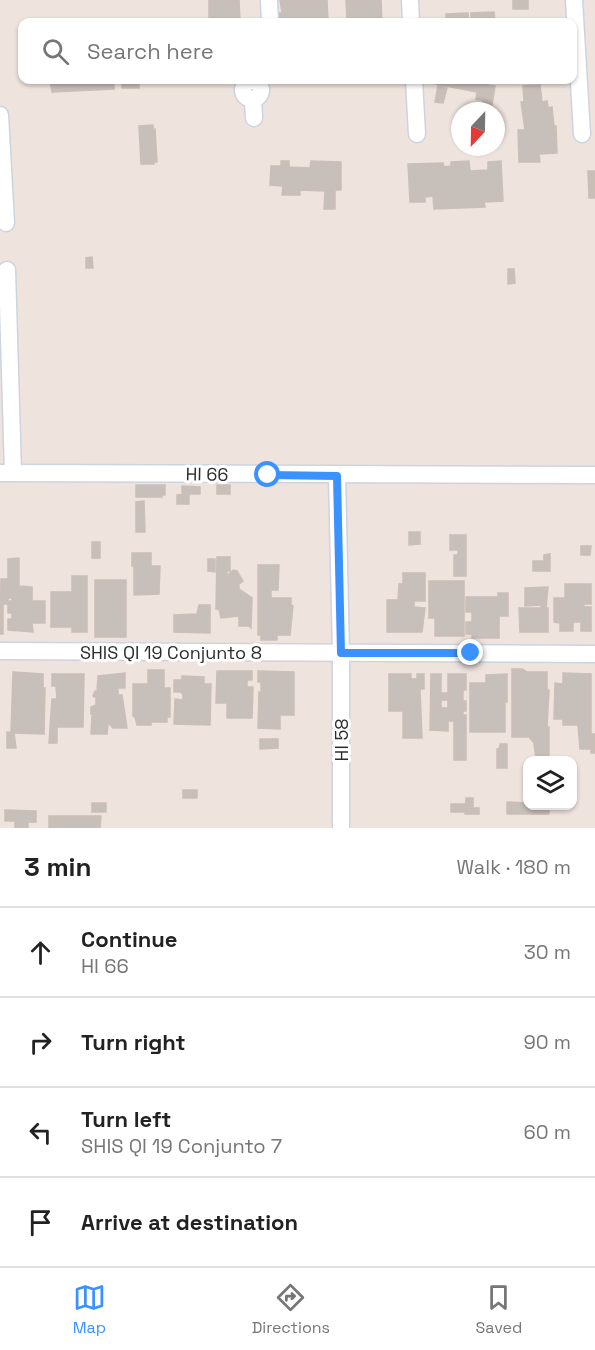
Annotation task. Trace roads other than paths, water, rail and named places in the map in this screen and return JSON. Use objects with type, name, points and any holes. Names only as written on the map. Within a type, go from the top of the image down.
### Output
[{"type":"street","points":[[269,0],[270,18]]},
{"type":"street","points":[[410,0],[411,18]]},
{"type":"street","points":[[574,0],[575,18]]},
{"type":"street","points":[[577,50],[582,134]]},
{"type":"street","points":[[414,84],[417,134]]},
{"type":"street","points":[[253,88],[254,118]]},
{"type":"street","points":[[0,116],[6,223]]},
{"type":"street","points":[[7,270],[7,472]]},
{"type":"street","name":"HI 66","points":[[7,472],[337,476],[595,475]]},
{"type":"street","name":"HI 58","points":[[337,476],[341,653],[341,828]]},
{"type":"street","name":"SHIS QI 19 Conjunto 8","points":[[0,651],[595,654]]}]
